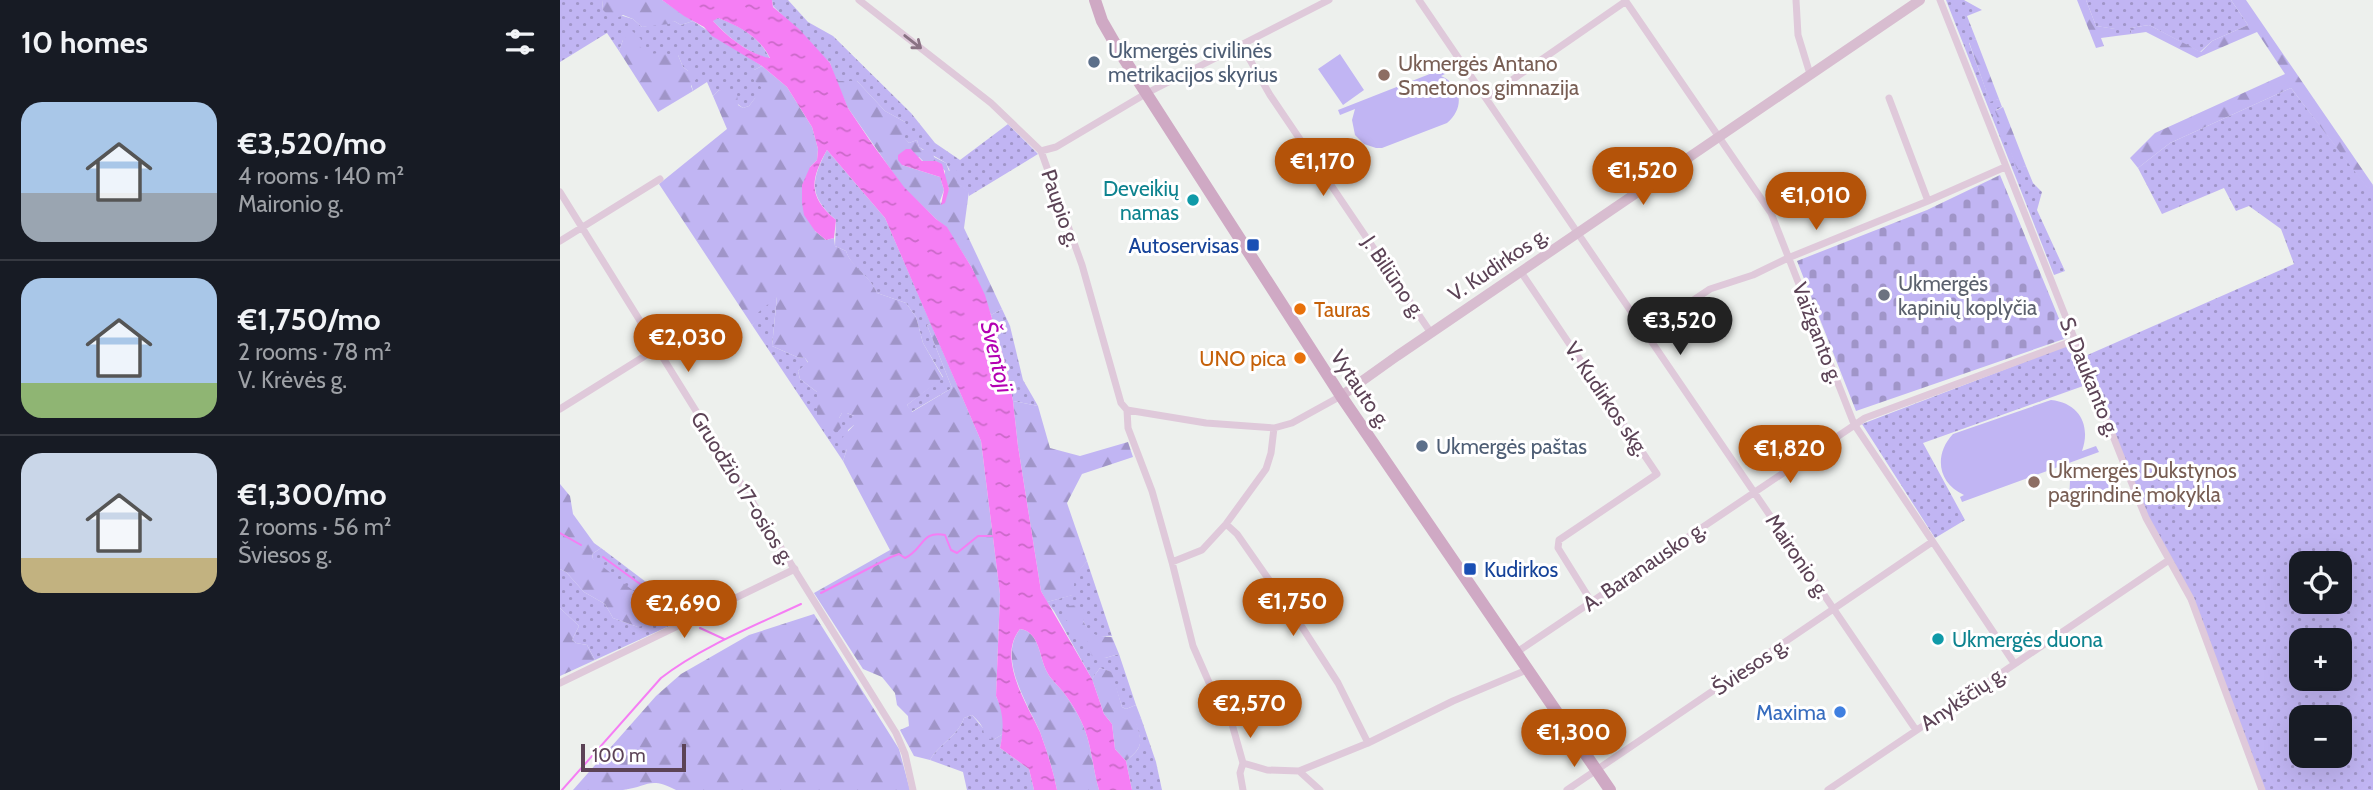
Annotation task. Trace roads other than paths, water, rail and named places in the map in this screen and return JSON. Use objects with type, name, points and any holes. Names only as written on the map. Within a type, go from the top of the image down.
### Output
[{"type":"main road","name":"Vytauto g.","points":[[1095,0],[1108,33],[1341,397],[1610,790]]},
{"type":"street","name":"Paupio g.","points":[[859,0],[991,103],[1041,151],[1082,265],[1121,402],[1127,410],[1128,428],[1152,491],[1193,646],[1211,687],[1232,724],[1243,763],[1240,773],[1243,790]]},
{"type":"street","points":[[1041,151],[1056,147],[1147,93],[1329,0]]},
{"type":"street","name":"Maironio g.","points":[[1419,0],[1916,730]]},
{"type":"street","points":[[1486,98],[1626,0]]},
{"type":"street","name":"Vaižganto g.","points":[[1626,0],[1771,213],[1854,424],[2014,663]]},
{"type":"street","points":[[1796,0],[1798,36],[1810,74]]},
{"type":"street","name":"V. Kudirkos g.","points":[[1341,397],[1432,332],[1920,0]]},
{"type":"street","name":"S. Daukanto g.","points":[[1940,0],[2146,518],[2191,599],[2262,790]]},
{"type":"street","name":"J. Biliūno g.","points":[[1242,46],[1270,95],[1432,332]]},
{"type":"street","points":[[1889,98],[1928,201]]},
{"type":"street","points":[[1646,332],[1710,289],[1753,275],[2005,167]]},
{"type":"street","points":[[560,241],[660,179]]},
{"type":"street","name":"Gruodžio 17-osios g.","points":[[560,192],[895,733],[905,754],[913,790]]},
{"type":"street","name":"V. Kudirkos skg.","points":[[1521,272],[1657,474],[1559,540],[1558,548],[1591,601]]},
{"type":"street","name":"A. Baranausko g.","points":[[1517,652],[1854,424],[1928,393],[2075,340]]},
{"type":"street","points":[[560,409],[656,349]]},
{"type":"street","points":[[1127,410],[1206,424],[1273,428],[1292,423],[1341,397]]},
{"type":"street","points":[[1172,562],[1202,550],[1226,524],[1266,469],[1271,453],[1273,428]]},
{"type":"street","points":[[1226,524],[1237,534],[1339,683],[1368,743]]},
{"type":"street","name":"Šviesos g.","points":[[1567,790],[1932,542]]},
{"type":"street","name":"Anykščių g.","points":[[1828,790],[2169,560]]},
{"type":"street","points":[[560,683],[794,569]]},
{"type":"street","points":[[1243,763],[1267,770],[1299,771],[1368,743],[1453,701],[1529,669]]},
{"type":"street","points":[[1299,771],[1321,790]]},
{"type":"water","name":"Šventoji","points":[[662,0],[772,0],[773,7],[799,29],[830,63],[848,108],[873,145],[904,187],[947,227],[972,268],[985,295],[1007,369],[1041,591],[1092,679],[1104,714],[1112,724],[1115,749],[1126,761],[1132,790],[1099,790],[1085,729],[1066,696],[1047,672],[1032,635],[1020,629],[1013,641],[1011,654],[1016,682],[1040,732],[1057,790],[1034,790],[1029,769],[1000,748],[1001,709],[996,696],[1000,594],[981,441],[885,218],[827,150],[817,170],[815,188],[820,204],[836,220],[834,238],[826,240],[815,231],[804,215],[802,203],[802,185],[810,167],[817,160],[818,149],[812,127],[787,87],[762,66]],"holes":[[[718,18],[755,38],[770,58],[739,44],[713,21]]]},
{"type":"water","points":[[911,149],[922,161],[942,164],[949,189],[945,203],[941,205],[944,190],[940,177],[902,165],[898,160],[898,155]]},
{"type":"waterway","points":[[560,533],[581,545]]},
{"type":"waterway","points":[[821,593],[891,557],[899,554],[905,558],[931,535],[945,535],[951,550],[957,553],[978,536],[992,536]]},
{"type":"waterway","points":[[603,557],[673,608]]},
{"type":"waterway","points":[[562,790],[661,678],[710,647],[801,604]]},
{"type":"waterway","points":[[700,628],[724,639]]},
{"type":"place","name":"Ukmergės civilinės metrikacijos skyrius","points":[[1094,62]]},
{"type":"place","name":"Ukmergės Antano Smetonos gimnazija","points":[[1384,75]]},
{"type":"place","name":"Deveikių namas","points":[[1193,200]]},
{"type":"place","name":"Autoservisas","points":[[1253,245]]},
{"type":"place","name":"Ukmergės kapinių koplyčia","points":[[1884,295]]},
{"type":"place","name":"Tauras","points":[[1300,309]]},
{"type":"place","name":"UNO pica","points":[[1300,358]]},
{"type":"place","name":"Ukmergės paštas","points":[[1422,446]]},
{"type":"place","name":"Ukmergės Dukstynos pagrindinė mokykla","points":[[2034,482]]},
{"type":"place","name":"Kudirkos","points":[[1470,569]]},
{"type":"place","name":"Ukmergės duona","points":[[1938,639]]},
{"type":"place","name":"Maxima","points":[[1840,712]]}]
